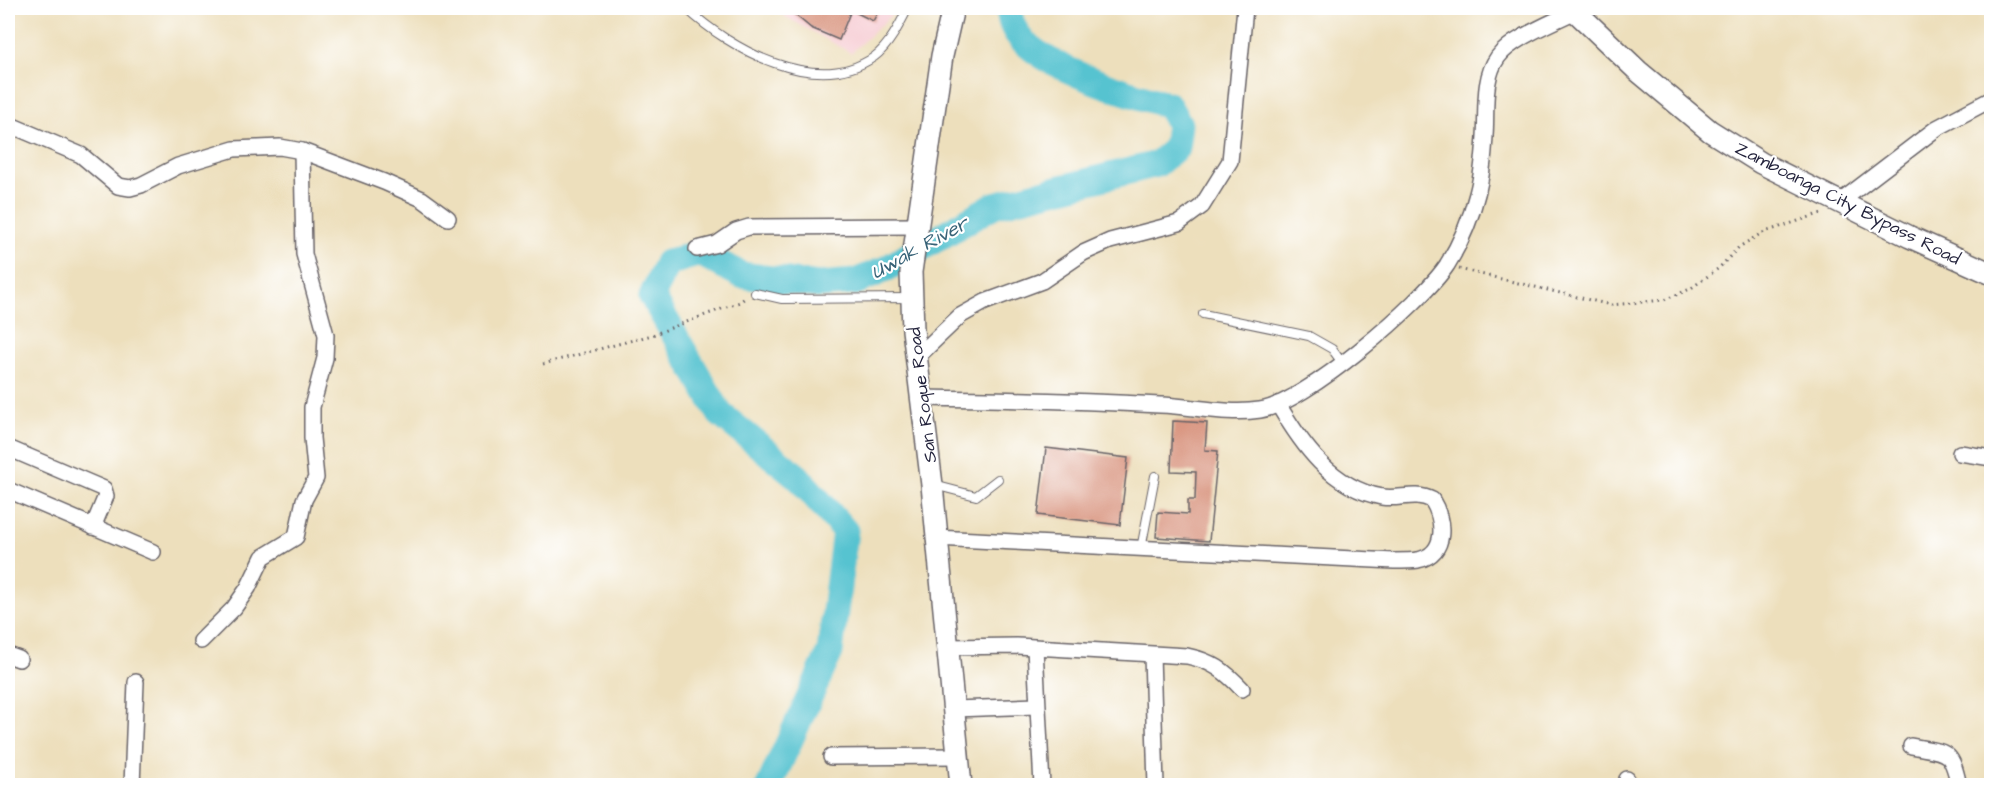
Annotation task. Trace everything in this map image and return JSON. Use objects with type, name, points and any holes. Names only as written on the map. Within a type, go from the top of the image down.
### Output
[{"type":"street","points":[[916,358],[953,322],[985,302],[1042,281],[1083,253],[1110,241],[1179,223],[1202,206],[1230,160],[1245,8]]},
{"type":"street","points":[[921,398],[1144,404],[1231,411],[1260,410],[1278,404],[1343,364],[1420,296],[1446,266],[1463,235],[1477,195],[1485,137],[1489,75],[1498,57],[1514,43],[1574,9]]},
{"type":"street","name":"Zamboanga City Bypass Road","points":[[1574,9],[1638,71],[1710,131],[1761,163],[1992,274]]},
{"type":"street","name":"San Roque Road","points":[[951,12],[911,272],[916,358],[932,484],[961,786]]},
{"type":"street","points":[[1840,202],[1937,128],[1992,99]]},
{"type":"street","points":[[8,124],[81,155],[118,186],[130,188],[178,166],[234,149],[260,146],[302,151],[422,199],[448,218]]},
{"type":"street","points":[[201,641],[234,608],[248,588],[263,557],[296,537],[304,500],[316,478],[312,407],[327,348],[326,335],[304,254],[302,151]]},
{"type":"street","points":[[697,249],[717,244],[736,231],[748,227],[915,235]]},
{"type":"street","points":[[936,538],[1394,561],[1420,560],[1433,550],[1442,538],[1442,522],[1432,500],[1416,494],[1384,497],[1364,492],[1345,483],[1325,467],[1300,441],[1278,404]]},
{"type":"street","points":[[8,448],[104,489],[106,496],[93,527]]},
{"type":"street","points":[[1960,453],[1992,458]]},
{"type":"street","points":[[8,490],[153,552]]},
{"type":"street","points":[[948,647],[1035,648],[1187,656],[1207,660],[1222,669],[1242,689]]},
{"type":"street","points":[[1035,648],[1036,706],[1042,786]]},
{"type":"street","points":[[1152,655],[1156,786]]},
{"type":"street","points":[[132,786],[136,682]]},
{"type":"street","points":[[954,709],[1036,706]]},
{"type":"street","points":[[1911,746],[1950,756],[1954,762],[1959,786]]},
{"type":"street","points":[[831,758],[957,756]]},
{"type":"lane","points":[[686,8],[736,45],[793,69],[814,74],[839,72],[876,56],[896,30],[908,8]]},
{"type":"lane","points":[[926,8],[951,12]]},
{"type":"lane","points":[[755,293],[782,299],[913,298]]},
{"type":"lane","points":[[1203,314],[1309,336],[1332,349],[1343,364]]},
{"type":"lane","points":[[1141,549],[1155,476]]},
{"type":"lane","points":[[932,484],[976,496],[998,480]]},
{"type":"path","points":[[1446,266],[1595,302],[1639,304],[1664,300],[1690,289],[1719,268],[1739,247],[1762,233],[1825,212],[1840,202]]},
{"type":"path","points":[[543,364],[652,334],[740,302],[755,293]]},
{"type":"shaded area","points":[[770,8],[899,8],[851,53]]},
{"type":"building","points":[[787,8],[880,8],[873,21],[851,10],[839,40],[811,28]]},
{"type":"building","points":[[1173,421],[1207,423],[1205,450],[1218,451],[1209,541],[1156,537],[1158,512],[1188,514],[1188,500],[1195,500],[1196,472],[1171,471]]},
{"type":"building","points":[[1046,448],[1128,458],[1120,525],[1038,515]]},
{"type":"waterway","name":"Uwak River","points":[[769,786],[830,652],[845,531],[798,477],[720,414],[652,296],[667,263],[700,253],[741,275],[819,285],[855,282],[884,270],[994,205],[1157,164],[1176,148],[1179,124],[1168,105],[1082,76],[1038,53],[1022,40],[1013,26],[1009,8]]}]
